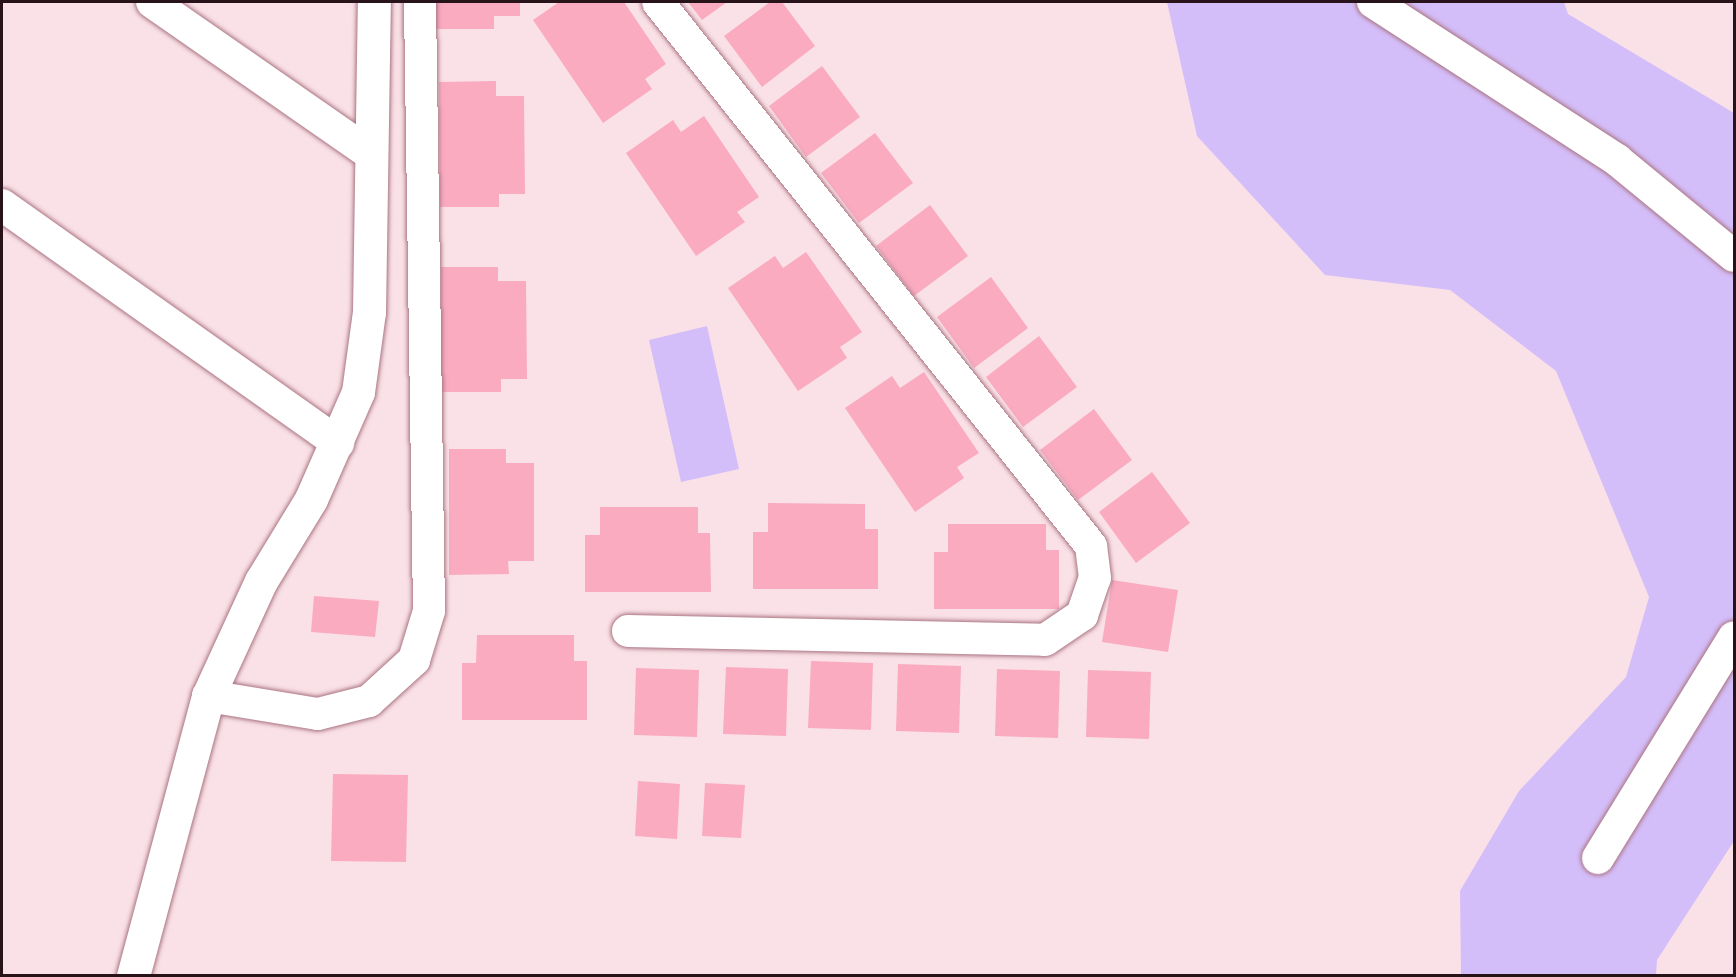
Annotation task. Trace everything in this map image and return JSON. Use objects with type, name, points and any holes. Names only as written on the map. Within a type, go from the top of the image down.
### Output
[{"type":"street","points":[[152,2],[371,154]]},
{"type":"street","points":[[133,975],[208,696],[261,581],[338,443],[358,392],[367,351],[374,2]]},
{"type":"street","points":[[208,696],[318,714],[369,701],[414,660],[429,611],[420,2]]},
{"type":"street","points":[[628,631],[1045,640],[1082,615],[1095,578],[1091,546],[658,2]]},
{"type":"street","points":[[1373,2],[1617,160],[1734,256]]},
{"type":"street","points":[[2,206],[338,443]]},
{"type":"street","points":[[1598,858],[1734,637]]},
{"type":"shaded area","points":[[1167,2],[1564,2],[1568,14],[1734,113],[1734,841],[1657,960],[1656,975],[1461,975],[1460,891],[1519,791],[1626,677],[1649,597],[1556,371],[1450,290],[1325,275],[1197,136]]},
{"type":"shaded area","points":[[707,326],[739,469],[681,482],[649,340]]},
{"type":"building","points":[[435,2],[520,2],[520,16],[494,16],[494,29],[435,29]]},
{"type":"building","points":[[559,2],[624,2],[666,64],[645,79],[652,89],[603,123],[533,20]]},
{"type":"building","points":[[688,2],[727,2],[702,20]]},
{"type":"building","points":[[770,2],[782,2],[815,46],[762,87],[724,36]]},
{"type":"building","points":[[822,66],[860,117],[806,157],[769,106]]},
{"type":"building","points":[[496,81],[496,96],[524,96],[525,194],[499,194],[499,207],[440,207],[439,82]]},
{"type":"building","points":[[704,116],[759,197],[737,212],[745,222],[696,256],[626,153],[673,120],[681,132]]},
{"type":"building","points":[[875,133],[913,183],[859,223],[821,173]]},
{"type":"building","points":[[930,205],[968,256],[914,296],[876,246]]},
{"type":"building","points":[[806,252],[862,332],[840,347],[847,358],[798,391],[728,288],[775,256],[783,268]]},
{"type":"building","points":[[441,267],[498,267],[498,281],[526,281],[527,379],[501,379],[501,392],[441,392]]},
{"type":"building","points":[[991,277],[1028,328],[974,368],[937,317]]},
{"type":"building","points":[[1039,336],[1077,387],[1023,427],[986,377]]},
{"type":"building","points":[[924,372],[979,453],[957,467],[964,478],[915,512],[845,408],[892,376],[900,388]]},
{"type":"building","points":[[1094,409],[1132,460],[1078,500],[1040,450]]},
{"type":"building","points":[[449,449],[506,449],[506,463],[534,463],[534,561],[508,561],[509,574],[449,575]]},
{"type":"building","points":[[1152,472],[1190,523],[1136,563],[1099,512]]},
{"type":"building","points":[[768,503],[865,504],[865,529],[878,529],[878,589],[753,589],[753,532],[768,532]]},
{"type":"building","points":[[600,507],[698,507],[698,533],[710,533],[711,592],[585,592],[585,535],[600,535]]},
{"type":"building","points":[[948,524],[1046,524],[1046,550],[1059,550],[1059,609],[934,609],[934,552],[948,552]]},
{"type":"building","points":[[1112,580],[1178,590],[1168,652],[1102,642]]},
{"type":"building","points":[[314,596],[379,601],[375,637],[311,632]]},
{"type":"building","points":[[477,635],[574,635],[574,661],[587,661],[587,720],[462,720],[462,663],[476,663]]},
{"type":"building","points":[[811,661],[873,663],[871,730],[808,728]]},
{"type":"building","points":[[898,664],[961,666],[959,733],[896,731]]},
{"type":"building","points":[[726,667],[788,669],[786,736],[723,734]]},
{"type":"building","points":[[636,668],[699,670],[697,737],[634,735]]},
{"type":"building","points":[[997,669],[1060,671],[1058,738],[995,736]]},
{"type":"building","points":[[1088,670],[1151,672],[1149,739],[1086,737]]},
{"type":"building","points":[[333,774],[408,775],[406,862],[331,861]]},
{"type":"building","points":[[638,781],[680,784],[677,839],[635,836]]},
{"type":"building","points":[[705,783],[745,785],[741,838],[702,836]]}]
